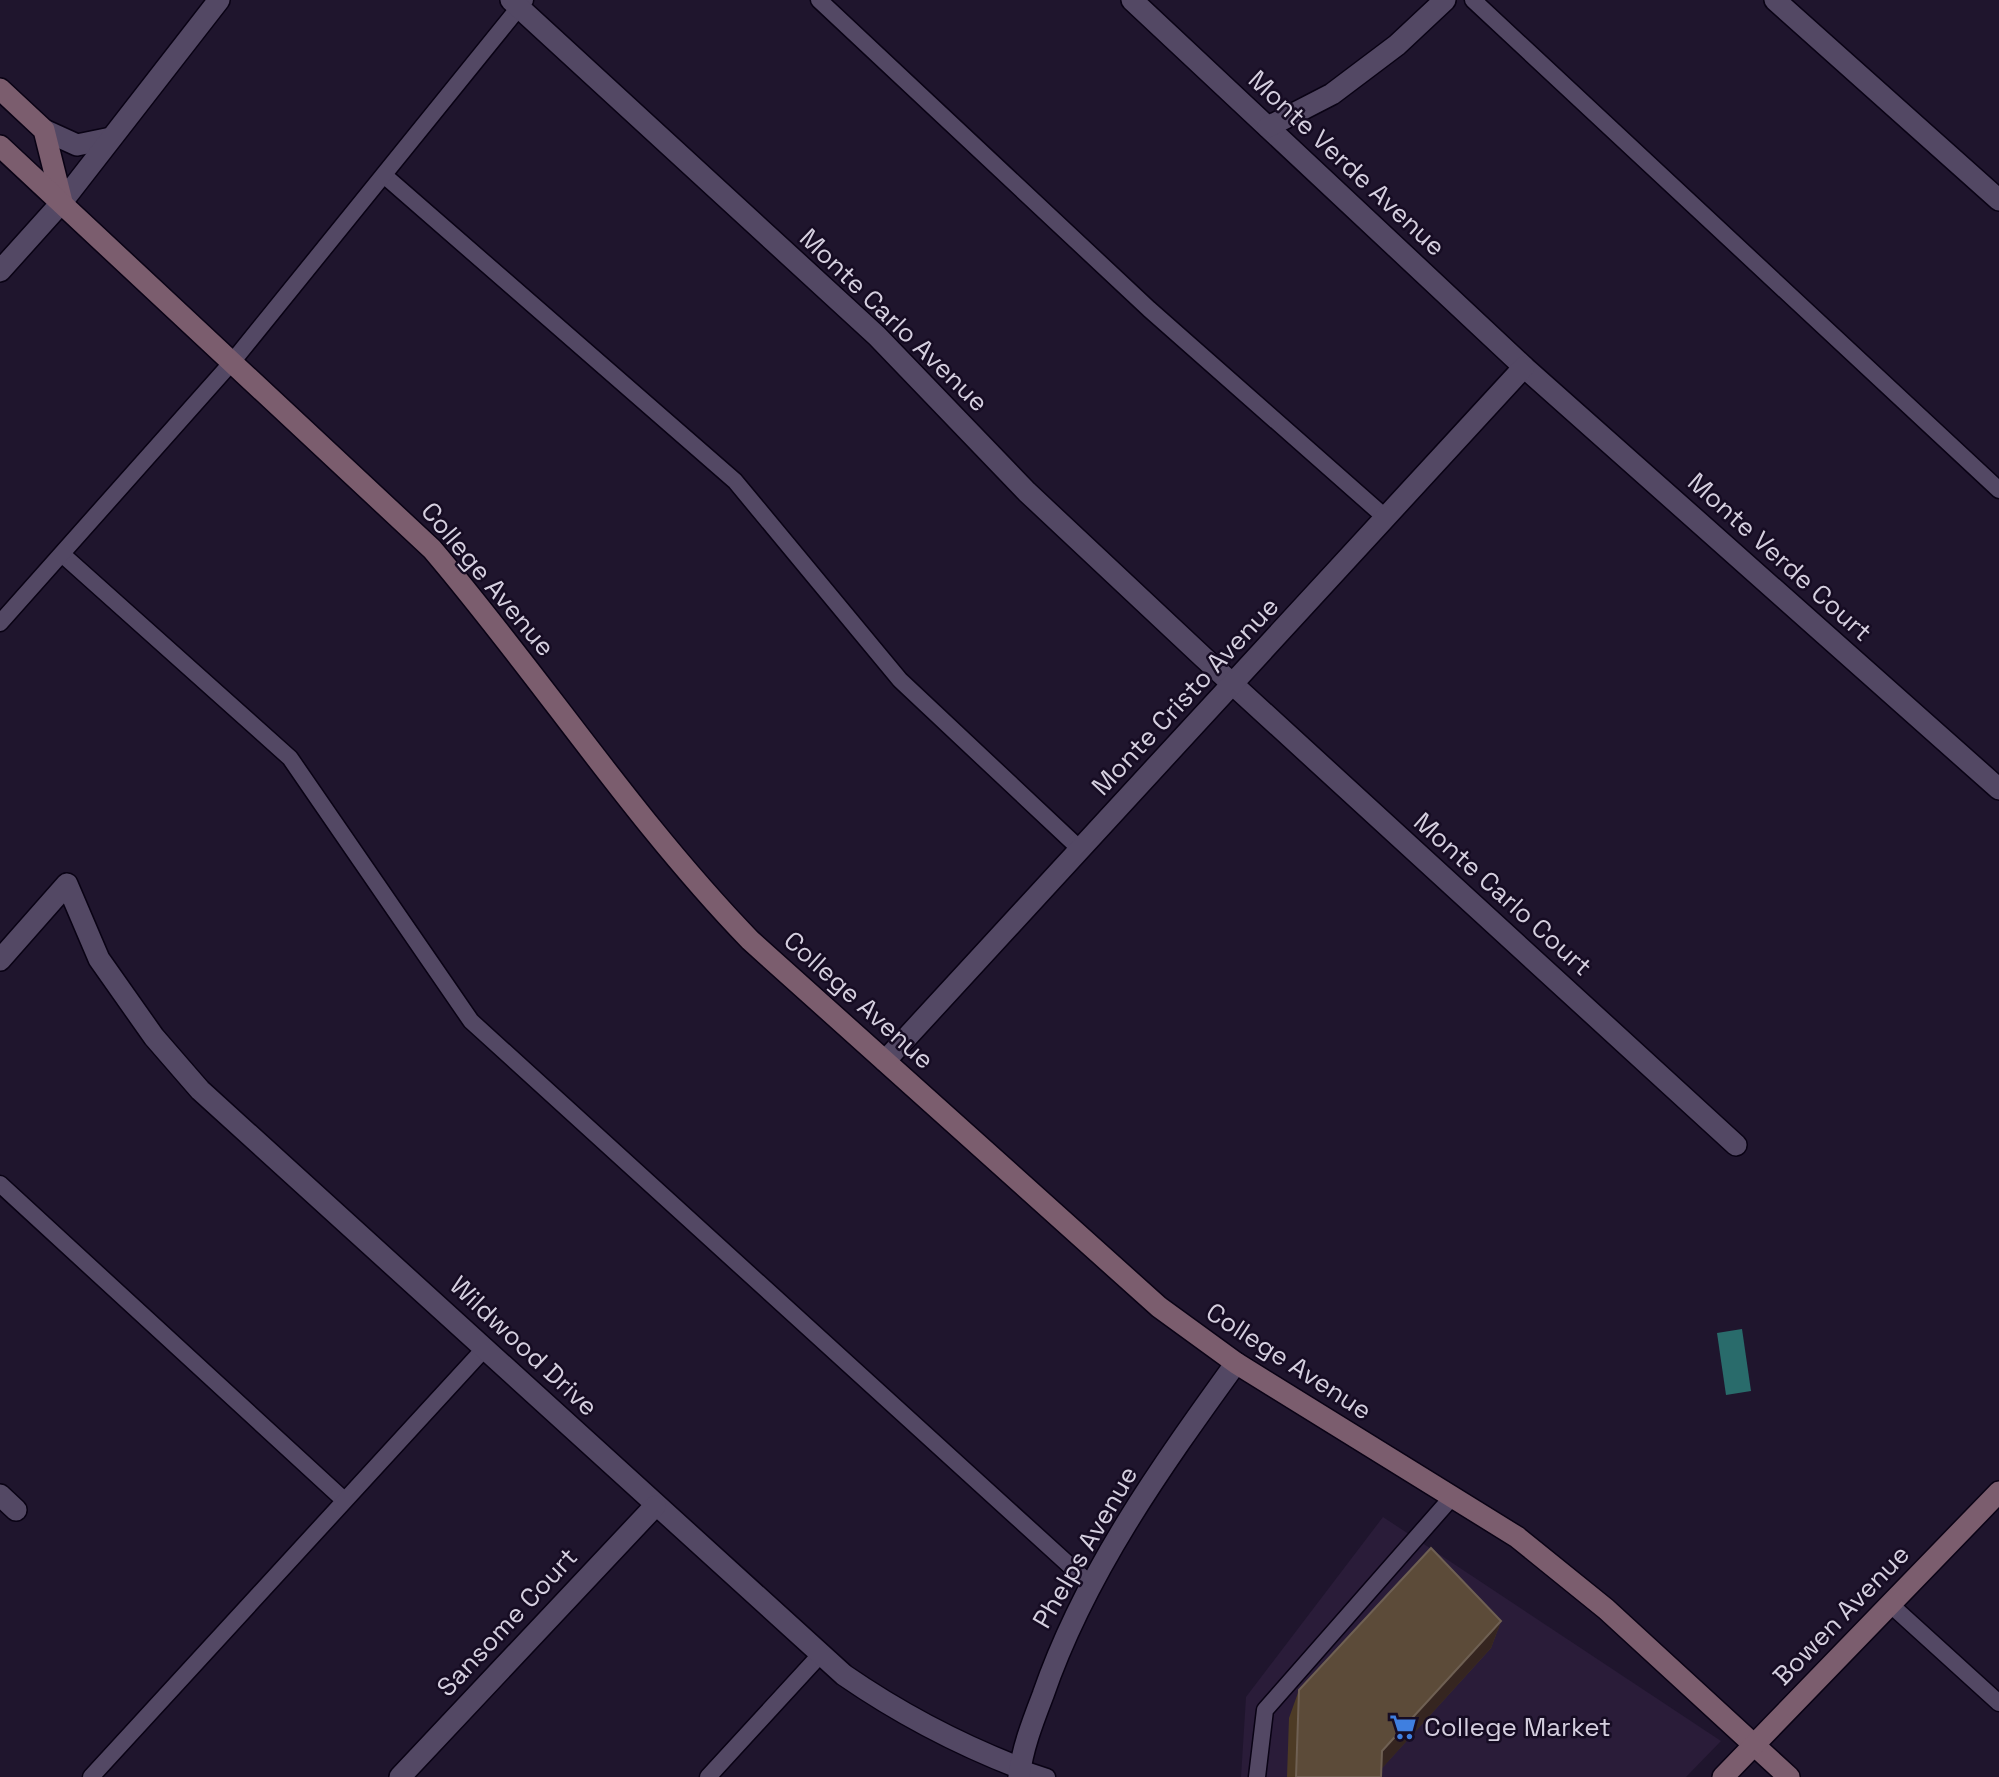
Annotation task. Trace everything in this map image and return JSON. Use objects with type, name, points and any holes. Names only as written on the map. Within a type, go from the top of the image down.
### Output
[{"type":"street","points":[[0,271],[62,202],[219,0]]},
{"type":"street","name":"Monte Verde Avenue","points":[[1132,0],[1524,367]]},
{"type":"street","points":[[1269,127],[1332,94],[1397,45],[1445,0]]},
{"type":"street","points":[[1775,0],[1999,201]]},
{"type":"street","name":"Monte Carlo Avenue","points":[[518,2],[877,336],[1027,492],[1233,685]]},
{"type":"street","points":[[0,89],[44,130],[77,145],[111,138]]},
{"type":"street","points":[[44,130],[62,202]]},
{"type":"street","name":"College Avenue","points":[[0,146],[233,361],[432,550],[483,609],[701,889],[750,940],[1158,1307],[1236,1363],[1517,1537],[1567,1576],[1789,1777]]},
{"type":"street","name":"Monte Cristo Avenue","points":[[886,1061],[1524,367]]},
{"type":"street","name":"Monte Verde Court","points":[[1524,367],[1999,789]]},
{"type":"street","name":"Monte Carlo Court","points":[[1233,685],[1736,1145]]},
{"type":"street","name":"Wildwood Drive","points":[[0,960],[68,884],[99,959],[153,1037],[200,1090],[820,1655],[877,1698],[1020,1773]]},
{"type":"street","name":"Phelps Avenue","points":[[1020,1773],[1061,1642],[1090,1584],[1155,1479],[1236,1363]]},
{"type":"street","name":"Bowen Avenue","points":[[1723,1777],[1999,1492]]},
{"type":"street","name":"Sansome Court","points":[[400,1777],[655,1506]]},
{"type":"lane","points":[[819,0],[1149,309],[1386,518]]},
{"type":"lane","points":[[1473,0],[1999,491]]},
{"type":"lane","points":[[0,623],[233,361],[385,176],[518,2]]},
{"type":"lane","points":[[385,176],[735,481],[900,680],[1081,850]]},
{"type":"lane","points":[[63,555],[290,758],[471,1021],[1090,1584]]},
{"type":"lane","points":[[0,1184],[344,1500]]},
{"type":"lane","points":[[91,1777],[485,1348]]},
{"type":"lane","points":[[1257,1777],[1265,1710],[1453,1496]]},
{"type":"lane","points":[[1891,1605],[1999,1703]]},
{"type":"lane","points":[[708,1777],[820,1655]]},
{"type":"lane","points":[[1020,1773],[1047,1777]]},
{"type":"shaded area","points":[[1742,1329],[1751,1391],[1726,1395],[1717,1333]]},
{"type":"shaded area","points":[[1383,1517],[1721,1741],[1686,1777],[1241,1777],[1246,1697]]},
{"type":"building","points":[[1431,1548],[1501,1621],[1382,1751],[1381,1777],[1296,1777],[1299,1690]]},
{"type":"place","name":"College Market","points":[[1403,1727]]}]
